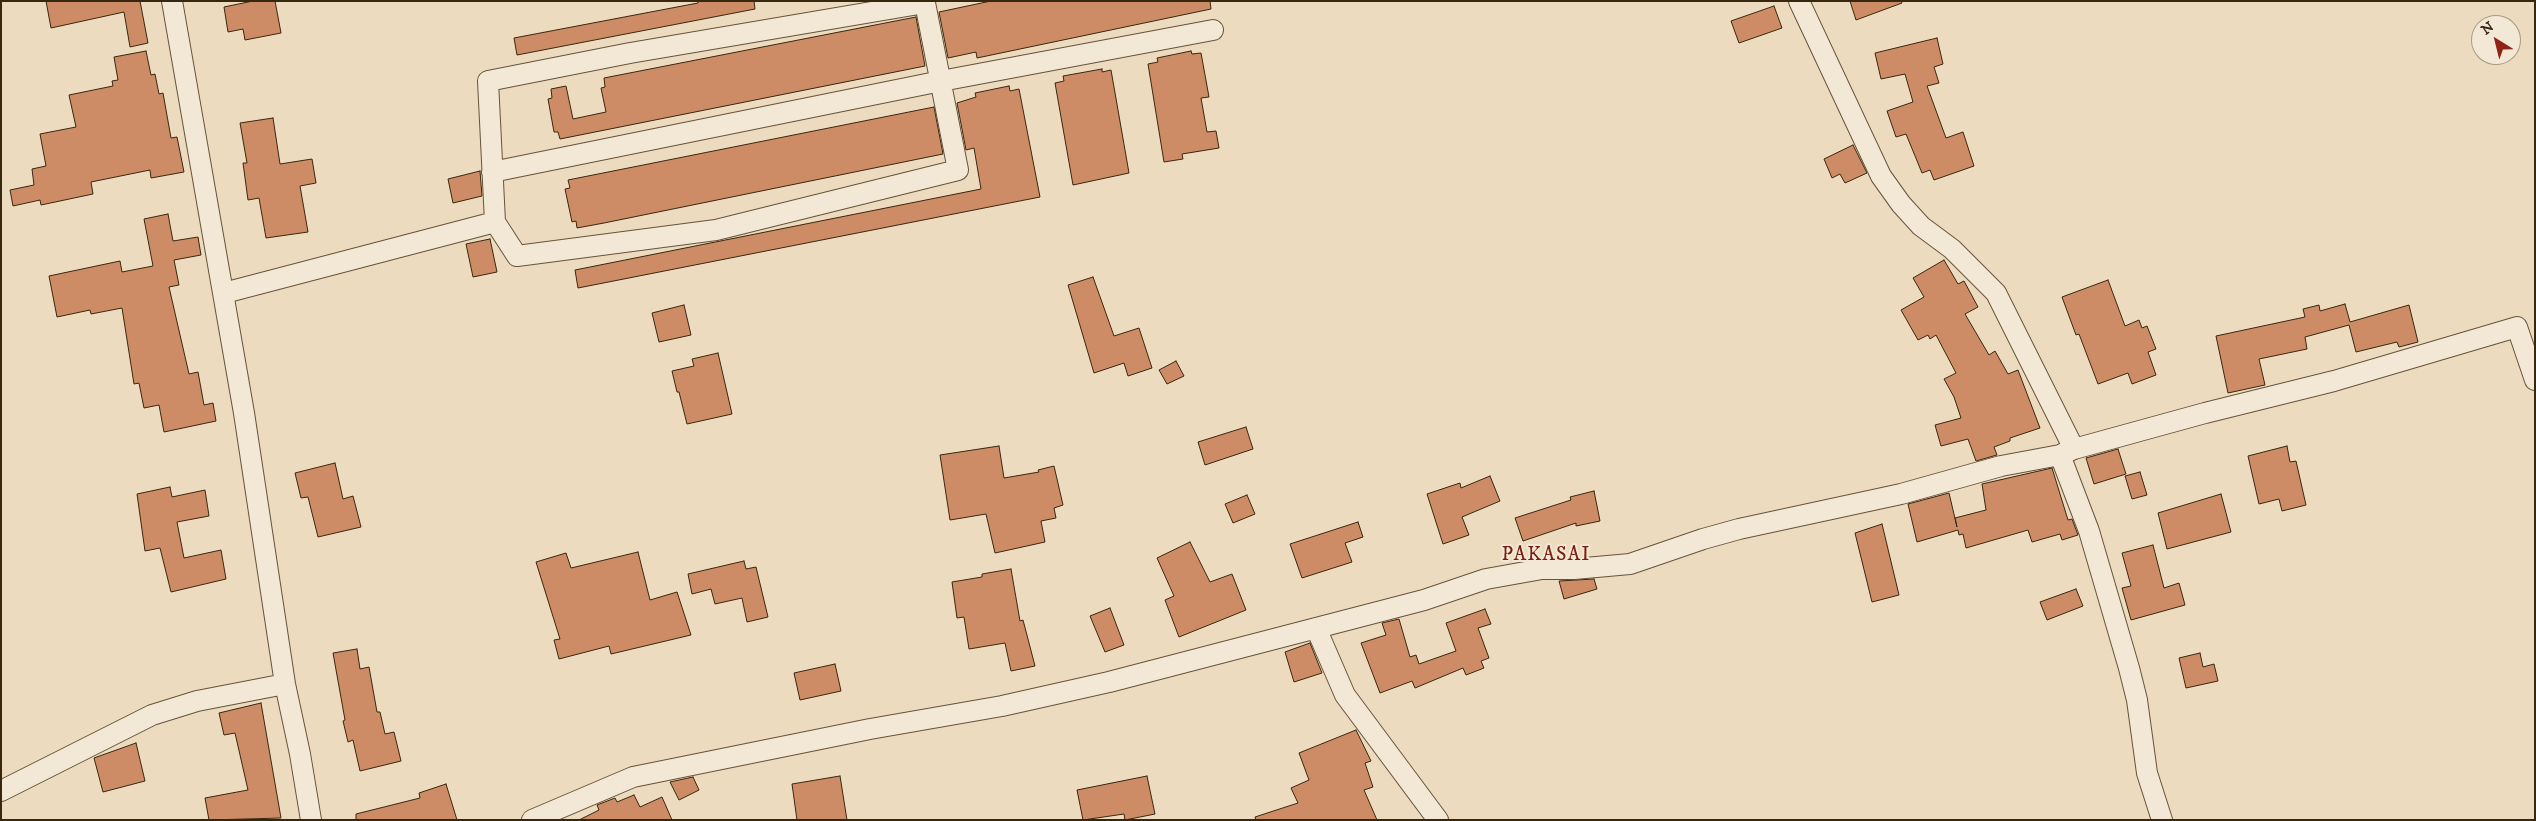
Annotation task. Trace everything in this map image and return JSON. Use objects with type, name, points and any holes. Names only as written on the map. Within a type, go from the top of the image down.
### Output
[{"type":"street","points":[[172,1],[224,294],[285,684],[300,754],[311,820]]},
{"type":"street","points":[[1799,1],[1881,176],[1901,204],[1921,226],[1952,249],[1996,293],[2067,452],[2129,668],[2137,700],[2147,773],[2162,820]]},
{"type":"street","points":[[929,2],[941,82],[958,170],[716,230],[517,256],[495,222],[488,82],[630,53],[929,2]]},
{"type":"street","points":[[492,172],[941,82],[1213,30]]},
{"type":"street","points":[[224,294],[495,222]]},
{"type":"street","points":[[532,820],[633,777],[870,729],[942,718],[1109,682],[1424,600],[1486,579],[1511,573],[1630,564],[1739,529],[1900,494],[2001,466],[2067,452],[2205,412],[2334,381],[2517,327],[2535,380]]},
{"type":"street","points":[[1316,628],[1345,695],[1438,820]]},
{"type":"street","points":[[1,791],[152,715],[197,701],[285,684]]},
{"type":"building","points":[[46,1],[140,1],[148,43],[130,47],[124,12],[51,28]]},
{"type":"building","points":[[253,1],[275,1],[281,33],[245,40],[243,29],[228,32],[224,7]]},
{"type":"building","points":[[698,1],[754,1],[755,9],[517,55],[514,38],[698,3]]},
{"type":"building","points":[[991,1],[1210,1],[1211,9],[977,58],[976,52],[948,58],[939,12]]},
{"type":"building","points":[[1850,1],[1901,1],[1902,3],[1856,20]]},
{"type":"building","points":[[1774,6],[1782,28],[1739,43],[1731,21]]},
{"type":"building","points":[[916,17],[925,66],[560,139],[558,132],[554,132],[548,99],[552,98],[551,89],[566,86],[573,119],[606,112],[601,88],[605,87],[604,78]]},
{"type":"building","points":[[1937,38],[1943,64],[1934,67],[1939,83],[1927,86],[1946,138],[1963,132],[1974,166],[1934,180],[1930,170],[1922,173],[1906,134],[1896,137],[1887,111],[1913,102],[1905,74],[1881,79],[1875,53]]},
{"type":"building","points":[[146,51],[151,75],[155,74],[159,94],[163,93],[171,138],[177,137],[184,172],[151,178],[150,170],[91,182],[93,194],[41,205],[40,200],[13,206],[10,190],[34,185],[32,169],[46,166],[40,134],[76,127],[69,95],[113,86],[112,81],[118,80],[114,57]]},
{"type":"building","points":[[1191,51],[1192,54],[1201,53],[1209,97],[1201,98],[1207,132],[1216,131],[1219,148],[1182,154],[1183,159],[1164,162],[1148,64],[1158,62],[1157,58]]},
{"type":"building","points":[[1102,69],[1102,72],[1111,70],[1129,173],[1073,185],[1055,83],[1064,81],[1063,76]]},
{"type":"building","points":[[1009,86],[1010,91],[1019,89],[1040,197],[578,288],[575,270],[981,189],[974,148],[966,150],[957,103],[976,97],[975,93]]},
{"type":"building","points":[[934,107],[943,154],[577,228],[576,221],[572,222],[565,189],[570,188],[568,180]]},
{"type":"building","points":[[273,118],[280,164],[312,159],[316,183],[300,186],[308,232],[266,238],[259,198],[248,200],[243,163],[247,163],[240,123]]},
{"type":"building","points":[[1853,145],[1867,173],[1845,183],[1840,174],[1832,178],[1824,159]]},
{"type":"building","points":[[480,171],[482,196],[453,203],[448,179]]},
{"type":"building","points":[[168,214],[173,241],[198,237],[201,255],[174,260],[179,285],[169,287],[189,374],[198,372],[204,405],[213,403],[216,421],[164,432],[159,405],[144,408],[139,383],[134,384],[122,308],[91,314],[90,310],[57,317],[49,276],[120,261],[122,272],[153,266],[144,219]]},
{"type":"building","points":[[490,239],[497,272],[473,277],[466,244]]},
{"type":"building","points":[[1944,260],[1958,284],[1964,281],[1978,307],[1965,314],[1989,355],[1995,351],[2008,374],[2018,370],[2040,428],[2010,438],[2010,441],[1994,447],[1997,455],[1976,461],[1968,439],[1941,446],[1935,425],[1961,418],[1954,397],[1944,379],[1956,373],[1936,335],[1930,339],[1928,335],[1918,340],[1901,310],[1924,297],[1913,278]]},
{"type":"building","points":[[1093,277],[1114,336],[1139,328],[1152,368],[1128,376],[1124,363],[1094,373],[1068,285]]},
{"type":"building","points":[[2108,280],[2125,326],[2139,320],[2142,328],[2147,326],[2156,349],[2148,352],[2156,375],[2132,384],[2128,373],[2098,384],[2079,334],[2076,335],[2062,297]]},
{"type":"building","points":[[2345,304],[2350,322],[2409,305],[2418,342],[2399,347],[2397,342],[2356,352],[2349,325],[2305,337],[2307,349],[2259,359],[2265,385],[2228,393],[2216,336],[2305,317],[2303,309],[2319,305],[2320,311]]},
{"type":"building","points":[[684,305],[691,335],[659,342],[652,313]]},
{"type":"building","points":[[718,353],[732,414],[687,424],[672,371],[694,366],[692,359]]},
{"type":"building","points":[[1176,361],[1184,376],[1167,384],[1159,370]]},
{"type":"building","points":[[1246,427],[1253,449],[1205,465],[1198,442]]},
{"type":"building","points":[[999,446],[1004,478],[1039,472],[1038,470],[1054,466],[1063,505],[1054,508],[1056,518],[1041,521],[1045,542],[995,553],[986,514],[950,520],[940,455]]},
{"type":"building","points":[[2287,446],[2290,462],[2296,461],[2306,505],[2282,511],[2279,499],[2259,504],[2248,456]]},
{"type":"building","points":[[2118,449],[2126,474],[2094,484],[2086,458]]},
{"type":"building","points":[[335,463],[343,499],[353,496],[361,527],[318,537],[308,497],[301,498],[295,473]]},
{"type":"building","points":[[2052,468],[2068,520],[2072,519],[2078,535],[2062,540],[2060,534],[2032,542],[2028,530],[1966,548],[1963,534],[1959,535],[1958,530],[1917,542],[1908,504],[1949,493],[1957,527],[1955,518],[1986,510],[1982,484]]},
{"type":"building","points":[[2140,472],[2147,495],[2132,499],[2125,476]]},
{"type":"building","points":[[1490,476],[1500,501],[1462,517],[1469,535],[1443,544],[1427,494],[1460,483],[1461,488]]},
{"type":"building","points":[[170,487],[172,497],[205,490],[209,516],[177,522],[184,558],[221,550],[226,579],[171,592],[160,548],[145,551],[137,494]]},
{"type":"building","points":[[1594,491],[1600,521],[1576,526],[1576,523],[1523,541],[1515,518],[1571,500],[1570,497]]},
{"type":"building","points":[[2221,494],[2231,532],[2167,549],[2158,513]]},
{"type":"building","points":[[1247,495],[1255,514],[1233,523],[1225,504]]},
{"type":"building","points":[[1358,522],[1363,537],[1345,543],[1352,562],[1302,578],[1290,544]]},
{"type":"building","points":[[1882,524],[1899,595],[1872,602],[1855,533]]},
{"type":"building","points":[[1190,542],[1210,582],[1232,574],[1246,610],[1179,637],[1165,600],[1174,596],[1157,558]]},
{"type":"building","points":[[2153,545],[2164,588],[2179,583],[2185,605],[2131,620],[2122,588],[2131,586],[2122,553]]},
{"type":"building","points":[[638,552],[650,600],[677,592],[691,635],[611,654],[609,646],[559,659],[554,640],[560,639],[536,562],[566,553],[571,568]]},
{"type":"building","points":[[744,561],[746,569],[756,567],[768,617],[747,622],[742,598],[715,604],[711,589],[692,594],[688,574]]},
{"type":"building","points":[[1011,569],[1020,621],[1023,620],[1035,666],[1011,671],[1005,643],[969,649],[964,617],[957,618],[952,582],[982,577],[982,574]]},
{"type":"building","points":[[1594,579],[1597,589],[1564,599],[1559,581]]},
{"type":"building","points":[[2076,589],[2083,606],[2047,620],[2040,602]]},
{"type":"building","points":[[1110,608],[1124,645],[1105,652],[1090,616]]},
{"type":"building","points":[[1485,609],[1491,624],[1478,628],[1489,658],[1481,661],[1484,668],[1466,675],[1463,668],[1415,688],[1412,681],[1380,693],[1361,643],[1386,635],[1382,623],[1399,619],[1410,657],[1416,655],[1419,664],[1456,651],[1446,623]]},
{"type":"building","points":[[1310,643],[1322,673],[1294,682],[1285,652]]},
{"type":"building","points":[[357,649],[360,669],[369,667],[377,712],[380,712],[385,734],[394,732],[401,761],[360,771],[353,740],[348,742],[343,721],[345,720],[333,653]]},
{"type":"building","points":[[2200,653],[2203,667],[2214,664],[2218,681],[2186,688],[2179,658]]},
{"type":"building","points":[[835,664],[841,691],[800,700],[794,673]]},
{"type":"building","points":[[261,703],[281,818],[209,820],[205,798],[248,790],[235,733],[224,735],[219,713]]},
{"type":"building","points":[[1356,730],[1371,761],[1365,763],[1373,787],[1364,790],[1377,820],[1256,820],[1255,817],[1298,803],[1291,788],[1309,780],[1299,753]]},
{"type":"building","points":[[136,743],[145,781],[103,792],[94,758]]},
{"type":"building","points":[[840,776],[847,820],[797,820],[792,784]]},
{"type":"building","points":[[1147,776],[1155,814],[1125,820],[1124,814],[1083,820],[1077,790]]},
{"type":"building","points":[[693,777],[699,790],[679,800],[670,782]]},
{"type":"building","points":[[446,784],[457,820],[356,820],[356,814],[420,798],[419,793]]},
{"type":"building","points":[[634,795],[640,807],[662,797],[672,820],[579,820],[599,810],[597,805],[615,798],[617,802]]},
{"type":"district","name":"PAKASAI","points":[[1546,556]]}]
